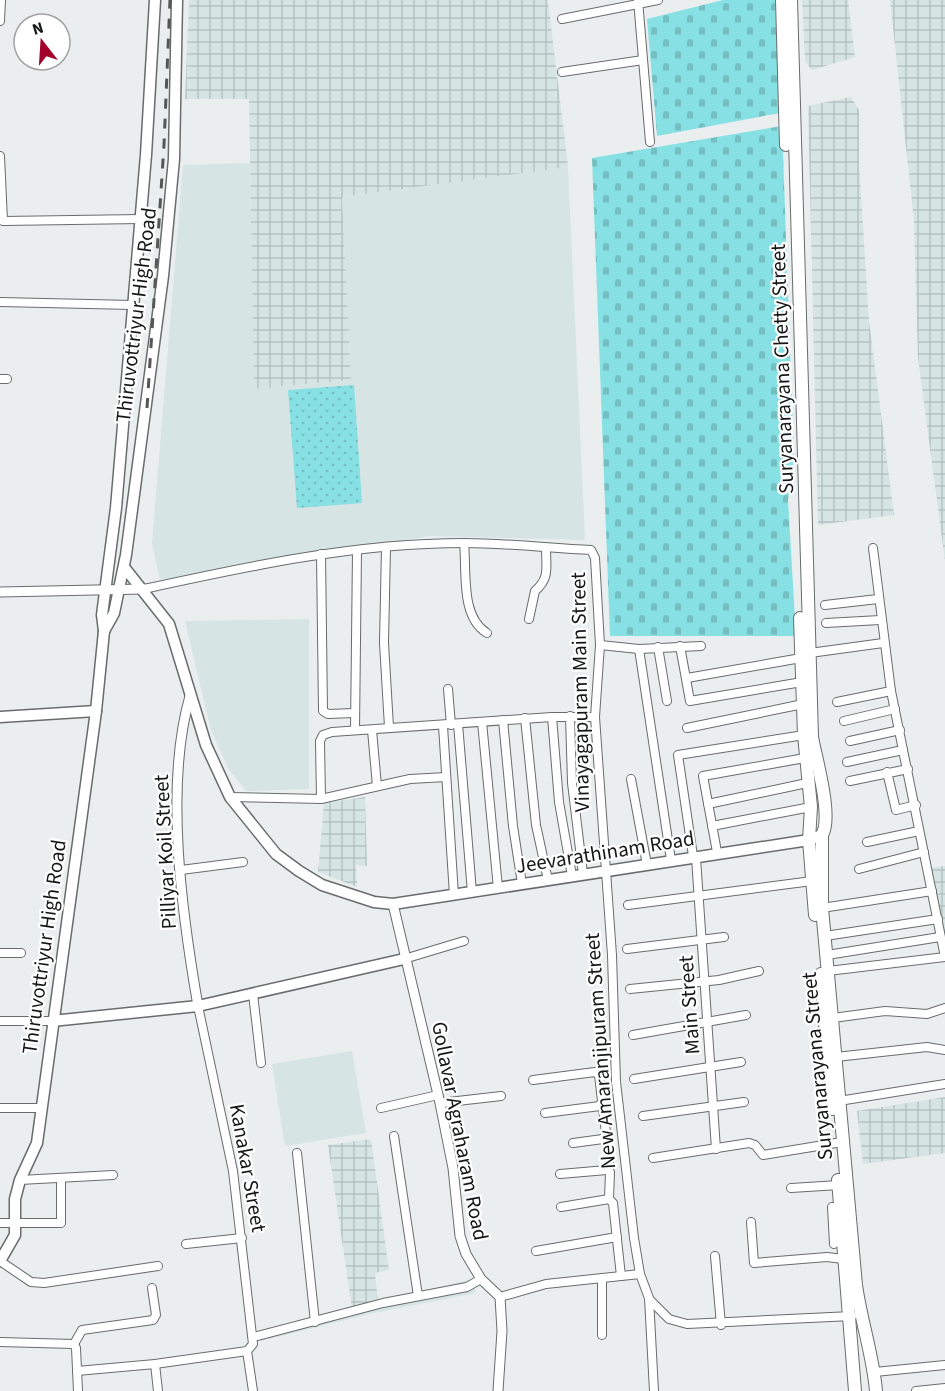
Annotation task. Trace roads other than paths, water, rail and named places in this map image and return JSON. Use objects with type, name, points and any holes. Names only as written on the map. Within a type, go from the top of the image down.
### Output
[{"type":"main road","name":"Thiruvottriyur High Road","points":[[0,1261],[15,1235],[15,1199],[20,1180],[38,1143],[52,1021],[96,711],[104,631],[102,615],[115,519],[134,305],[155,0]]},
{"type":"main road","name":"Thiruvottriyur High Road","points":[[104,631],[114,613],[124,567],[164,265],[174,159],[176,0]]},
{"type":"main road","name":"Suryanarayana Chetty Street","points":[[782,0],[806,655],[802,682],[808,736]]},
{"type":"main road","name":"Suryanarayana Chetty Street","points":[[791,0],[808,736]]},
{"type":"main road","name":"Jeevarathinam Road","points":[[124,567],[144,589],[169,624],[206,745],[230,797],[276,854],[322,885],[374,902],[393,904],[717,852],[809,840],[822,835]]},
{"type":"main road","points":[[0,717],[96,711]]},
{"type":"main road","name":"Suryanarayana Street","points":[[808,736],[805,758],[811,807],[809,840],[836,1143],[843,1259],[854,1316],[875,1372],[876,1391]]},
{"type":"main road","name":"Suryanarayana Street","points":[[808,736],[824,806],[822,908],[833,1018],[854,1316],[855,1391]]},
{"type":"main road","points":[[52,1021],[198,1006],[404,959]]},
{"type":"street","points":[[0,21],[1,0]]},
{"type":"street","points":[[562,19],[658,0]]},
{"type":"street","points":[[638,3],[650,142]]},
{"type":"street","points":[[562,72],[643,60]]},
{"type":"street","points":[[0,156],[3,221],[141,219]]},
{"type":"street","points":[[0,302],[134,305]]},
{"type":"street","points":[[0,592],[144,589],[321,554],[386,547],[464,543],[546,548],[545,579],[542,587],[535,591],[530,619]]},
{"type":"street","points":[[464,543],[471,615],[478,628],[487,633]]},
{"type":"street","points":[[386,547],[384,643],[389,727]]},
{"type":"street","name":"Vinayagapuram Main Street","points":[[546,548],[591,550],[595,558],[600,645],[596,717],[604,870]]},
{"type":"street","points":[[828,971],[945,957],[916,805],[891,691],[880,620],[873,548]]},
{"type":"street","points":[[355,730],[357,551]]},
{"type":"street","points":[[321,554],[323,711],[328,714],[354,713]]},
{"type":"street","points":[[825,604],[878,599]]},
{"type":"street","points":[[826,623],[880,620]]},
{"type":"street","points":[[687,678],[883,643]]},
{"type":"street","points":[[600,645],[639,649],[701,646]]},
{"type":"street","points":[[680,646],[690,701],[802,682]]},
{"type":"street","points":[[658,647],[667,701]]},
{"type":"street","points":[[639,649],[671,860]]},
{"type":"street","points":[[448,689],[472,892]]},
{"type":"street","points":[[837,702],[891,691]]},
{"type":"street","name":"Pilliyar Koil Street","points":[[190,696],[180,733],[178,779],[181,870],[198,1006]]},
{"type":"street","points":[[687,728],[803,704]]},
{"type":"street","points":[[844,721],[895,709]]},
{"type":"street","points":[[570,716],[572,783],[583,874]]},
{"type":"street","points":[[552,717],[559,802],[572,876]]},
{"type":"street","points":[[321,799],[320,741],[322,735],[389,727],[451,725],[525,718],[596,717]]},
{"type":"street","points":[[525,718],[536,825],[548,880]]},
{"type":"street","points":[[503,720],[513,826],[522,884]]},
{"type":"street","points":[[482,722],[498,888]]},
{"type":"street","points":[[451,725],[446,777],[454,895]]},
{"type":"street","points":[[372,730],[377,786]]},
{"type":"street","points":[[850,741],[900,730]]},
{"type":"street","name":"Main Street","points":[[717,1149],[700,894],[678,754],[808,736]]},
{"type":"street","points":[[848,762],[903,750]]},
{"type":"street","points":[[717,852],[703,776],[805,758]]},
{"type":"street","points":[[850,782],[908,769]]},
{"type":"street","points":[[887,772],[896,810],[916,805]]},
{"type":"street","points":[[230,797],[321,799],[410,779],[446,777]]},
{"type":"street","points":[[631,779],[647,864]]},
{"type":"street","points":[[708,804],[807,783]]},
{"type":"street","points":[[712,826],[811,807]]},
{"type":"street","points":[[867,842],[920,831]]},
{"type":"street","points":[[859,869],[924,852]]},
{"type":"street","points":[[181,870],[243,862]]},
{"type":"street","name":"New Amaranjipuram Street","points":[[604,870],[612,955],[616,1082],[640,1274],[649,1298]]},
{"type":"street","points":[[628,905],[812,881]]},
{"type":"street","points":[[822,908],[932,891]]},
{"type":"street","name":"Gollavar Agraharam Road","points":[[393,904],[453,1168],[460,1236],[466,1254],[481,1279],[500,1297]]},
{"type":"street","points":[[825,936],[938,919]]},
{"type":"street","points":[[827,955],[940,937]]},
{"type":"street","points":[[627,949],[724,938]]},
{"type":"street","points":[[404,959],[464,941]]},
{"type":"street","points":[[0,953],[21,953]]},
{"type":"street","points":[[630,989],[719,980],[759,971]]},
{"type":"street","points":[[253,994],[261,1064]]},
{"type":"street","name":"Kanakar Street","points":[[198,1006],[233,1171],[254,1337]]},
{"type":"street","points":[[833,1018],[885,1011],[927,1014],[945,1008]]},
{"type":"street","points":[[633,1035],[746,1015]]},
{"type":"street","points":[[0,1021],[52,1021]]},
{"type":"street","points":[[836,1057],[927,1047],[945,1050]]},
{"type":"street","points":[[634,1079],[741,1062]]},
{"type":"street","points":[[533,1080],[597,1073],[602,1101],[600,1106]]},
{"type":"street","points":[[839,1101],[945,1084]]},
{"type":"street","points":[[381,1108],[439,1099],[501,1096]]},
{"type":"street","points":[[643,1116],[744,1102]]},
{"type":"street","points":[[545,1113],[600,1106]]},
{"type":"street","points":[[600,1106],[603,1108],[606,1133],[603,1139]]},
{"type":"street","points":[[0,1108],[42,1108]]},
{"type":"street","points":[[394,1136],[418,1296]]},
{"type":"street","points":[[573,1143],[603,1139]]},
{"type":"street","points":[[603,1139],[606,1141],[609,1166],[607,1170]]},
{"type":"street","points":[[653,1158],[752,1144],[763,1155],[836,1143]]},
{"type":"street","points":[[297,1153],[315,1322]]},
{"type":"street","points":[[607,1170],[610,1172],[609,1199],[613,1203],[621,1276]]},
{"type":"street","points":[[560,1174],[607,1170]]},
{"type":"street","points":[[20,1180],[112,1175]]},
{"type":"street","points":[[0,1223],[61,1223],[61,1179]]},
{"type":"street","points":[[791,1188],[839,1185]]},
{"type":"street","points":[[561,1207],[609,1199]]},
{"type":"street","points":[[834,1244],[832,1207],[840,1208]]},
{"type":"street","points":[[751,1222],[754,1263],[827,1257],[843,1259]]},
{"type":"street","points":[[186,1244],[242,1238]]},
{"type":"street","points":[[536,1251],[617,1238]]},
{"type":"street","points":[[715,1256],[721,1324]]},
{"type":"street","points":[[0,1261],[31,1282],[45,1283],[158,1266]]},
{"type":"street","points":[[498,1391],[502,1331],[500,1297],[546,1284],[640,1274]]},
{"type":"street","points":[[602,1278],[602,1335]]},
{"type":"street","points":[[77,1371],[155,1364],[247,1351],[251,1349],[254,1337],[418,1296],[467,1287],[481,1279]]},
{"type":"street","points":[[74,1344],[82,1330],[153,1320],[156,1315],[152,1288]]},
{"type":"street","points":[[649,1298],[669,1319],[687,1324],[854,1316]]},
{"type":"street","points":[[649,1298],[654,1391]]},
{"type":"street","points":[[0,1342],[74,1344]]},
{"type":"street","points":[[74,1344],[78,1391]]},
{"type":"street","points":[[247,1351],[253,1391]]},
{"type":"street","points":[[155,1364],[158,1391]]},
{"type":"street","points":[[875,1372],[945,1365]]},
{"type":"street","points":[[916,1391],[945,1388]]},
{"type":"railway","points":[[147,408],[164,145],[170,0]]}]
